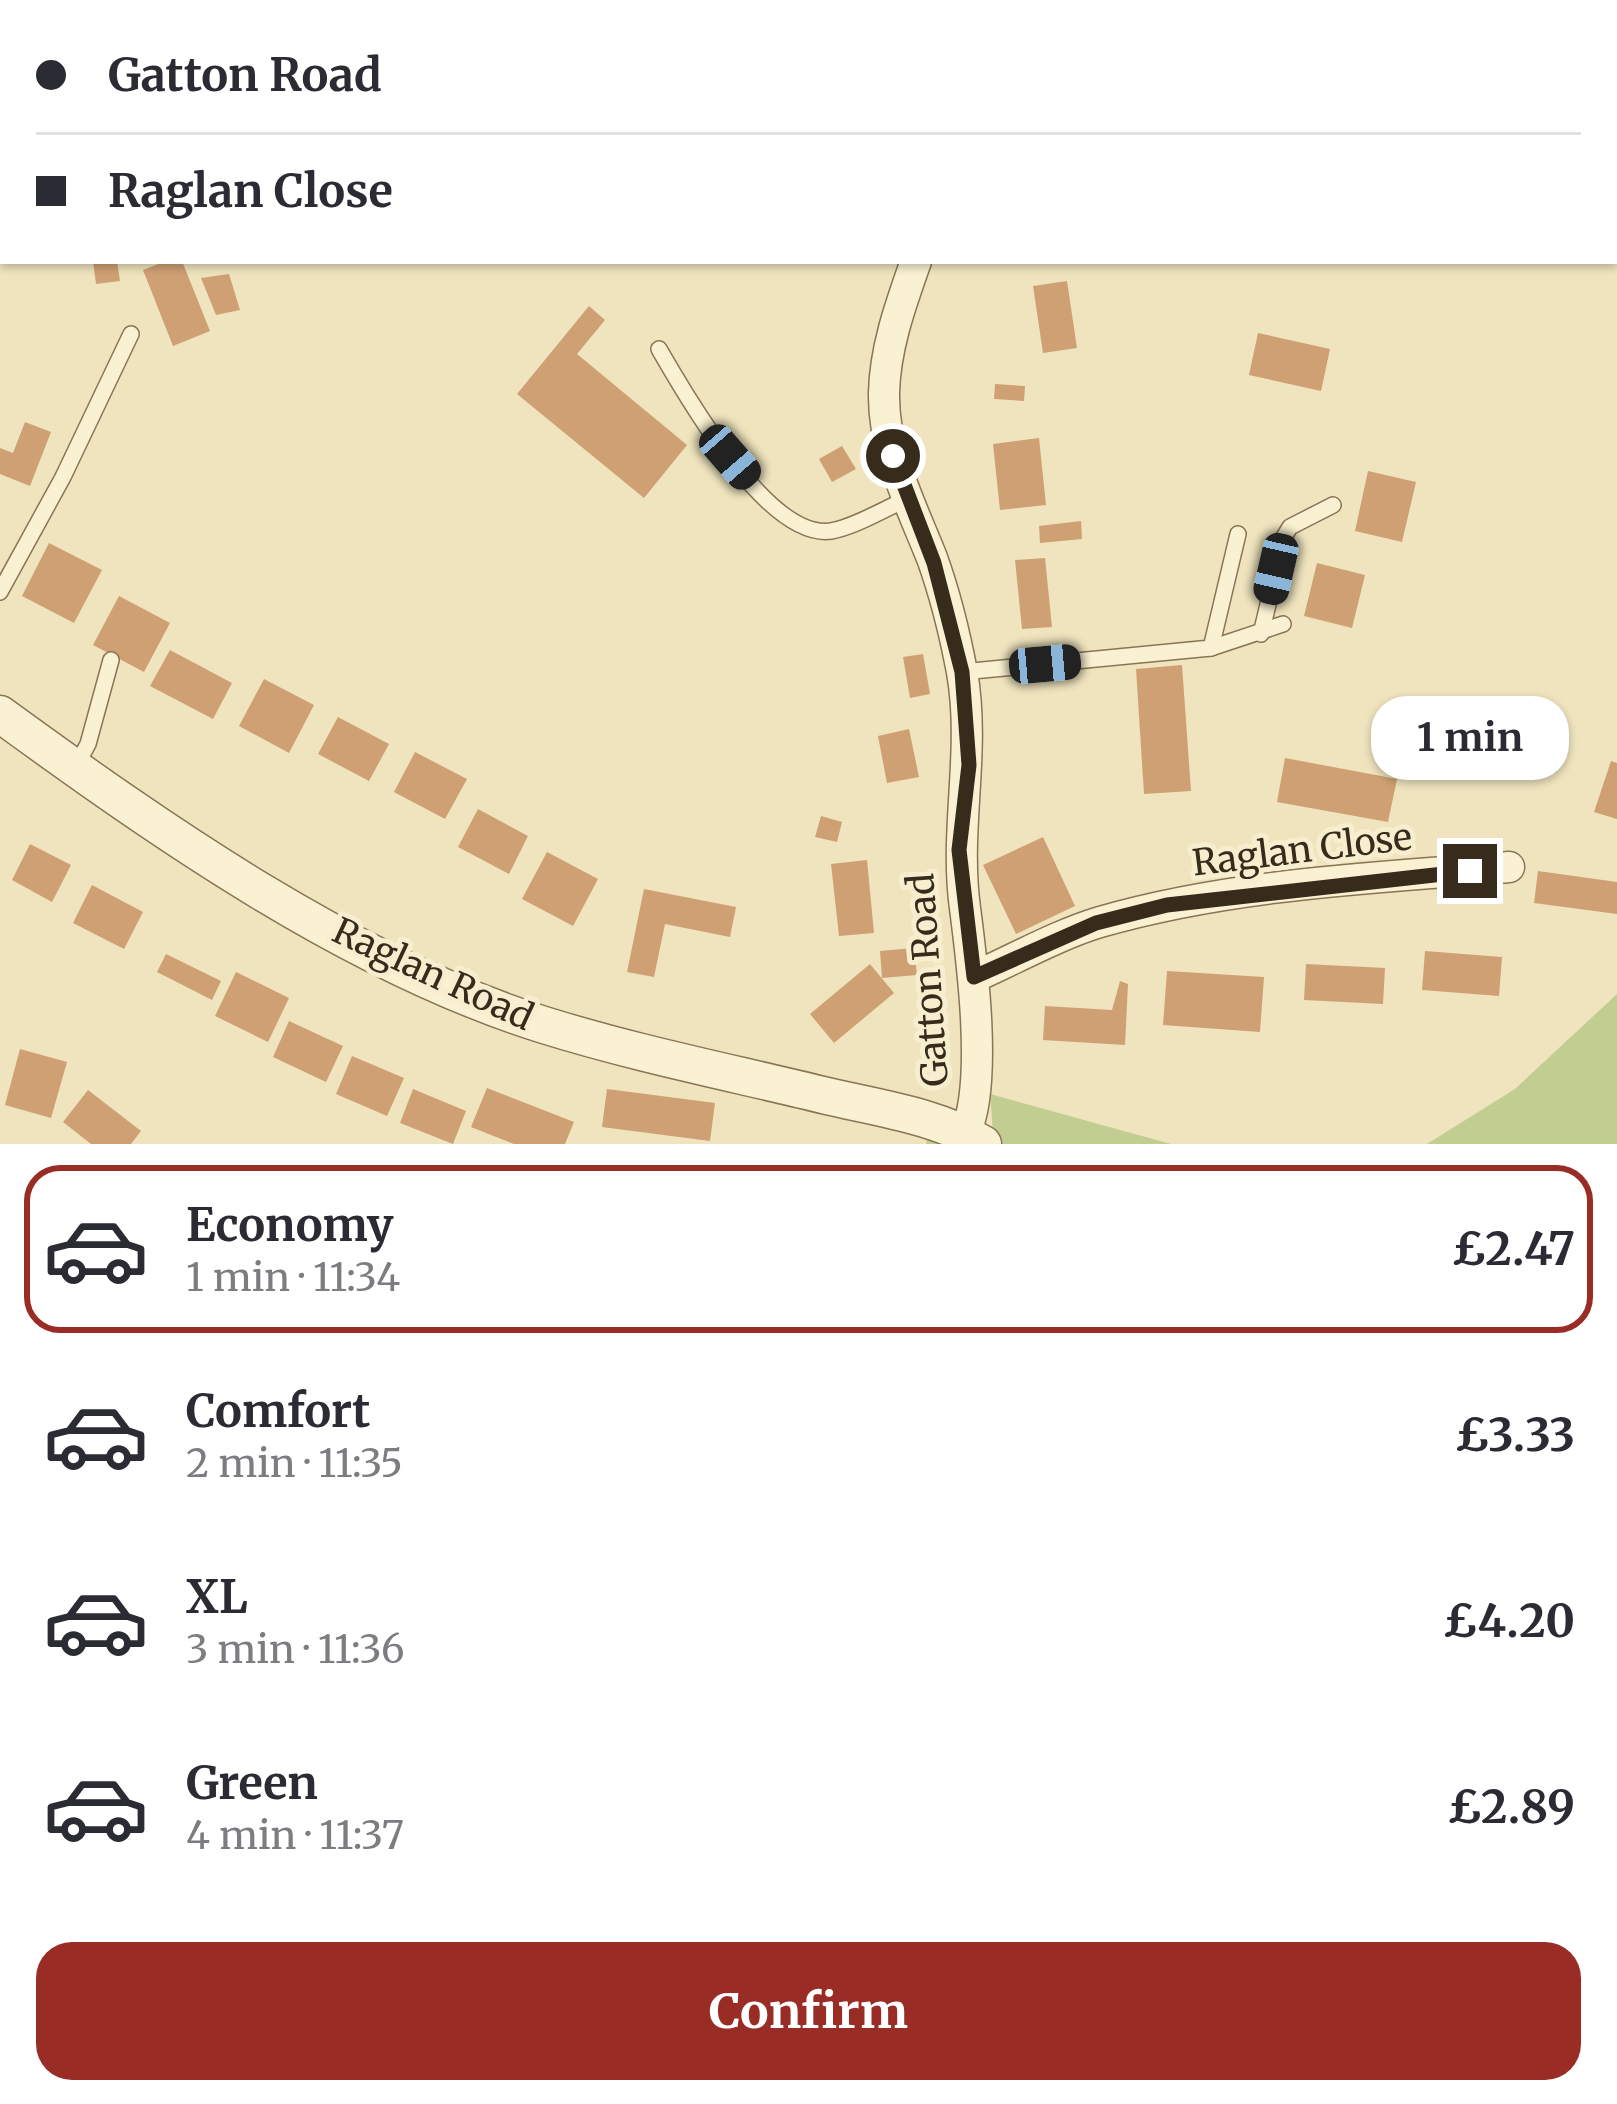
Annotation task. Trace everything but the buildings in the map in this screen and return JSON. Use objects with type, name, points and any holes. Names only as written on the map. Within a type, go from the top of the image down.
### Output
[{"type":"street","name":"Gatton Road","points":[[915,264],[893,327],[884,396],[893,456],[934,563],[962,672],[969,765],[959,850],[974,977],[974,1138]]},
{"type":"street","name":"Raglan Road","points":[[0,714],[141,816],[314,919],[492,1007],[614,1044],[974,1138]]},
{"type":"street","name":"Raglan Close","points":[[974,977],[1096,923],[1167,905],[1250,892],[1509,867]]},
{"type":"lane","points":[[0,592],[64,477],[131,334]]},
{"type":"lane","points":[[659,349],[705,428],[794,523],[829,532],[908,499]]},
{"type":"lane","points":[[1261,634],[1284,537],[1290,527],[1334,505]]},
{"type":"lane","points":[[1211,648],[1238,534]]},
{"type":"lane","points":[[962,672],[1211,648],[1283,624]]},
{"type":"lane","points":[[75,769],[88,744],[111,660]]},
{"type":"green space","points":[[1617,994],[1617,1144],[1427,1144],[1515,1089]]},
{"type":"green space","points":[[990,1094],[1171,1144],[926,1144],[927,1139],[993,1132]]},
{"type":"route","points":[[893,456],[934,563],[962,672],[969,765],[959,850],[974,977],[1096,923],[1167,905],[1250,892],[1470,871]]}]
